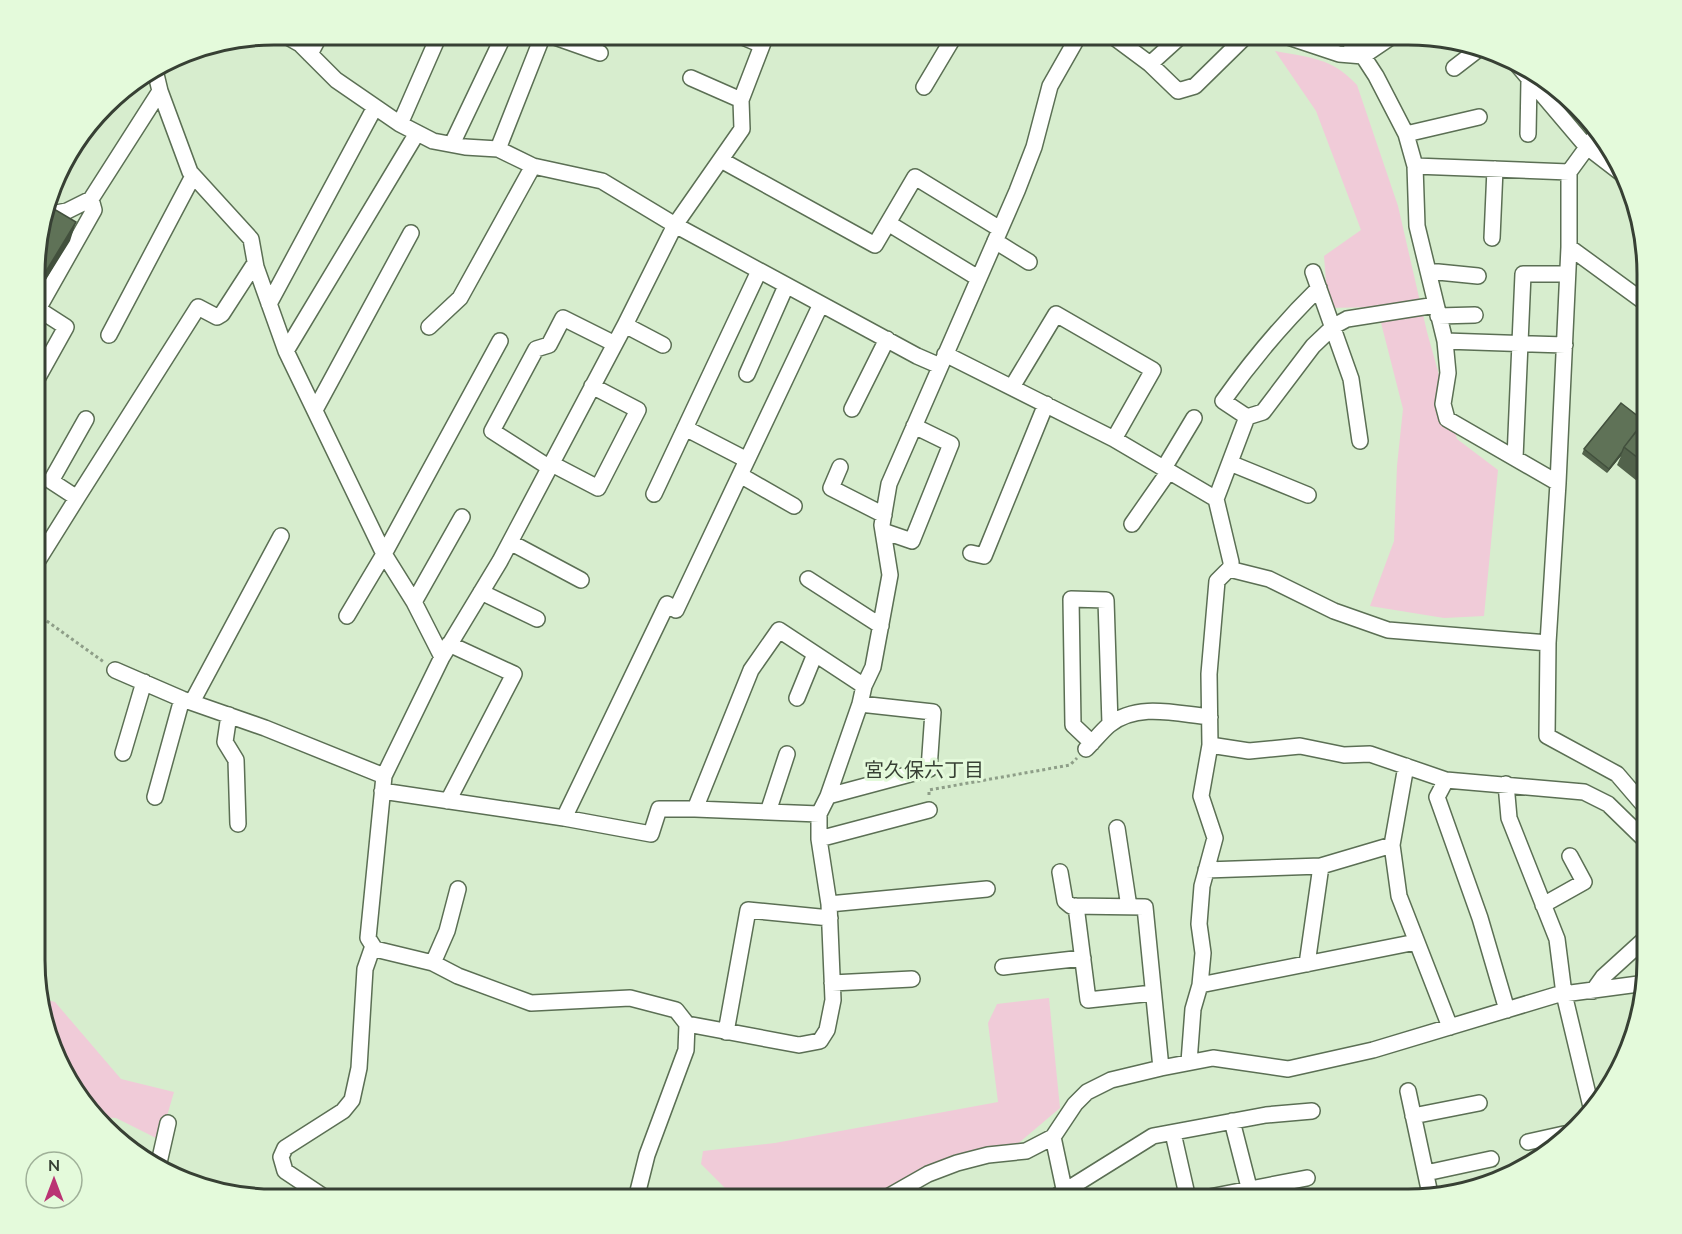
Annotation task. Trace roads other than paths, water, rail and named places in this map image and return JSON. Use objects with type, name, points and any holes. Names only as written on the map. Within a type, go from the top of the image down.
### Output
[{"type":"street","points":[[301,45],[336,80],[400,124],[433,141],[498,148],[533,166],[602,181],[675,225],[887,339],[1012,387],[1114,439],[1216,499]]},
{"type":"street","points":[[310,54],[314,45]]},
{"type":"street","points":[[400,124],[434,45]]},
{"type":"street","points":[[452,144],[499,45]]},
{"type":"street","points":[[498,148],[539,45]]},
{"type":"street","points":[[577,45],[600,53]]},
{"type":"street","points":[[762,45],[741,100],[742,129],[675,225],[625,325],[510,542],[445,650],[383,784],[368,939],[375,949],[433,963],[458,976],[531,1003],[630,998],[676,1010],[687,1024],[800,1045],[820,1041],[827,1030],[832,1000],[829,911],[819,839],[819,814],[828,796],[864,686],[873,667],[890,574],[883,531],[889,484],[1017,191],[1034,147],[1050,86],[1073,45]]},
{"type":"street","points":[[924,87],[949,45]]},
{"type":"street","points":[[1124,45],[1150,64],[1178,91],[1195,86],[1237,45]]},
{"type":"street","points":[[1150,64],[1171,45]]},
{"type":"street","points":[[1313,45],[1340,54],[1364,56],[1380,45]]},
{"type":"street","points":[[1354,45],[1364,56],[1406,134],[1415,166],[1417,226],[1445,341],[1448,373],[1443,404],[1447,419],[1558,483]]},
{"type":"street","points":[[1454,68],[1472,54]]},
{"type":"street","points":[[156,78],[190,172],[250,239],[255,263],[286,351],[384,554],[445,650],[514,674],[448,801]]},
{"type":"street","points":[[691,78],[741,100]]},
{"type":"street","points":[[1528,134],[1529,80]]},
{"type":"street","points":[[1529,80],[1591,140],[1569,172],[1569,247],[1548,643],[1546,736],[1617,774],[1637,797]]},
{"type":"street","points":[[54,213],[67,211],[91,199],[160,91]]},
{"type":"street","points":[[269,304],[375,107]]},
{"type":"street","points":[[1406,134],[1479,117]]},
{"type":"street","points":[[286,351],[417,133]]},
{"type":"street","points":[[721,160],[874,245],[915,177],[997,235],[1029,262]]},
{"type":"street","points":[[429,327],[460,298],[533,166]]},
{"type":"street","points":[[1415,166],[1569,172]]},
{"type":"street","points":[[1492,238],[1495,169]]},
{"type":"street","points":[[109,335],[194,176]]},
{"type":"street","points":[[45,297],[94,210],[91,199]]},
{"type":"street","points":[[888,223],[978,278]]},
{"type":"street","points":[[315,410],[411,233]]},
{"type":"street","points":[[1569,247],[1637,297]]},
{"type":"street","points":[[45,548],[198,307],[217,317],[222,314],[255,263]]},
{"type":"street","points":[[654,494],[759,271]]},
{"type":"street","points":[[1428,271],[1478,276]]},
{"type":"street","points":[[1313,272],[1351,379],[1360,441]]},
{"type":"street","points":[[1515,458],[1523,274],[1567,274]]},
{"type":"street","points":[[747,374],[786,286]]},
{"type":"street","points":[[1247,417],[1224,401],[1254,358],[1318,288]]},
{"type":"street","points":[[564,818],[667,604],[676,610],[821,304]]},
{"type":"street","points":[[1189,1062],[1192,1009],[1200,985],[1203,953],[1199,924],[1202,886],[1215,838],[1201,796],[1210,745],[1209,674],[1217,581],[1229,569],[1231,562],[1216,499],[1247,417],[1263,411],[1312,346],[1332,328],[1347,319],[1437,311],[1475,315]]},
{"type":"street","points":[[45,314],[66,327],[45,364]]},
{"type":"street","points":[[1012,387],[1056,314],[1153,370],[1114,439]]},
{"type":"street","points":[[592,386],[638,411],[598,488],[551,466],[492,432],[536,349],[549,345],[563,318],[615,344]]},
{"type":"street","points":[[625,325],[663,345]]},
{"type":"street","points":[[852,410],[887,339]]},
{"type":"street","points":[[347,616],[384,554],[500,341]]},
{"type":"street","points":[[1445,341],[1564,345]]},
{"type":"street","points":[[971,553],[984,556],[1046,404]]},
{"type":"street","points":[[1132,524],[1166,470],[1194,418]]},
{"type":"street","points":[[77,498],[51,481],[86,419]]},
{"type":"street","points":[[883,531],[912,541],[951,444],[914,426]]},
{"type":"street","points":[[685,428],[744,468],[794,506]]},
{"type":"street","points":[[1230,462],[1308,495]]},
{"type":"street","points":[[840,467],[831,488],[884,515]]},
{"type":"street","points":[[414,602],[462,517]]},
{"type":"street","points":[[155,797],[187,700],[281,536]]},
{"type":"street","points":[[510,542],[581,580]]},
{"type":"street","points":[[1229,569],[1269,579],[1334,611],[1388,630],[1548,643]]},
{"type":"street","points":[[808,579],[881,626]]},
{"type":"street","points":[[481,592],[537,619]]},
{"type":"street","points":[[1110,724],[1106,600],[1071,599],[1073,726],[1089,746],[1110,724],[1132,713],[1149,711],[1210,717]]},
{"type":"street","points":[[695,809],[751,670],[779,630],[864,686]]},
{"type":"street","points":[[796,698],[815,654]]},
{"type":"street","points":[[115,670],[230,715],[383,784],[448,801],[564,818],[651,834],[660,809],[819,814]]},
{"type":"street","points":[[123,753],[144,682]]},
{"type":"street","points":[[828,796],[929,769],[933,712],[860,704]]},
{"type":"street","points":[[230,715],[225,742],[236,760],[238,824]]},
{"type":"street","points":[[1210,745],[1249,751],[1300,746],[1344,755],[1370,754],[1446,780],[1584,792],[1608,804],[1637,832]]},
{"type":"street","points":[[768,812],[787,754]]},
{"type":"street","points":[[1406,766],[1392,845],[1399,896],[1450,1027]]},
{"type":"street","points":[[1446,780],[1437,797],[1480,918],[1507,1010]]},
{"type":"street","points":[[1506,784],[1509,818],[1557,939],[1564,994],[1589,1100]]},
{"type":"street","points":[[819,839],[929,810]]},
{"type":"street","points":[[1117,828],[1129,907]]},
{"type":"street","points":[[1206,870],[1322,866],[1392,845]]},
{"type":"street","points":[[1543,905],[1584,882],[1570,856]]},
{"type":"street","points":[[1307,964],[1322,866]]},
{"type":"street","points":[[1060,872],[1065,901],[1071,906],[1145,908],[1161,1068]]},
{"type":"street","points":[[433,963],[447,931],[458,889]]},
{"type":"street","points":[[726,1032],[748,910],[829,911],[987,889]]},
{"type":"street","points":[[1076,906],[1088,1000],[1153,993]]},
{"type":"street","points":[[1200,985],[1416,942]]},
{"type":"street","points":[[314,1189],[285,1171],[281,1157],[285,1148],[343,1111],[352,1100],[358,1068],[365,969],[373,946]]},
{"type":"street","points":[[1593,991],[1603,977],[1637,948]]},
{"type":"street","points":[[1003,967],[1083,958]]},
{"type":"street","points":[[832,983],[912,979]]},
{"type":"street","points":[[902,1189],[937,1170],[988,1155],[1026,1152],[1053,1137],[1075,1104],[1087,1092],[1112,1080],[1213,1058],[1288,1069],[1373,1050],[1564,994],[1636,984]]},
{"type":"street","points":[[638,1189],[646,1155],[686,1050],[687,1024]]},
{"type":"street","points":[[1408,1091],[1429,1188]]},
{"type":"street","points":[[1413,1116],[1479,1102]]},
{"type":"street","points":[[1073,1189],[1153,1136],[1266,1115],[1312,1111]]},
{"type":"street","points":[[1232,1122],[1250,1189]]},
{"type":"street","points":[[160,1158],[168,1123]]},
{"type":"street","points":[[1173,1133],[1186,1189]]},
{"type":"street","points":[[1528,1142],[1554,1136]]},
{"type":"street","points":[[1053,1137],[1060,1189]]},
{"type":"street","points":[[1426,1173],[1491,1159]]},
{"type":"street","points":[[1268,1189],[1307,1178]]},
{"type":"district","name":"宮久保六丁目","points":[[924,770]]}]
